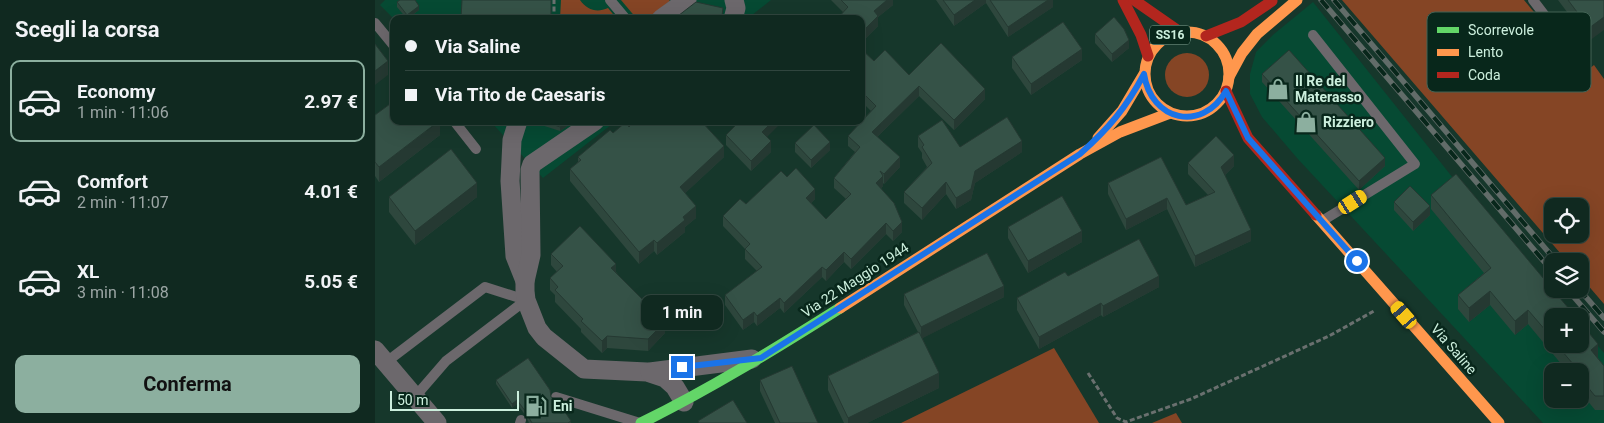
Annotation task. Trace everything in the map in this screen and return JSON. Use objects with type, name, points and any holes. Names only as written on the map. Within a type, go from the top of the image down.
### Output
[{"type":"main road","name":"SS16","points":[[1123,0],[1141,35],[1147,56],[1144,74],[1146,86],[1151,98],[1159,107],[1170,113]]},
{"type":"main road","name":"SS16","points":[[1134,0],[1180,32]]},
{"type":"main road","points":[[1206,36],[1227,30],[1273,0]]},
{"type":"main road","points":[[1229,77],[1242,53],[1257,34],[1297,0]]},
{"type":"main road","name":"SS16","points":[[1147,56],[1155,45],[1166,36],[1180,32],[1193,32],[1206,36],[1216,43],[1224,53],[1228,64],[1229,77],[1226,91],[1212,108],[1193,116]]},
{"type":"main road","name":"Via 22 Maggio 1944","points":[[1080,154],[1122,111],[1144,74]]},
{"type":"main road","name":"Via Saline","points":[[1226,91],[1248,138],[1499,423]]},
{"type":"main road","points":[[1170,113],[1181,116],[1193,116],[1213,123]]},
{"type":"main road","name":"Via 22 Maggio 1944","points":[[641,423],[684,402],[761,358],[1080,154],[1120,132],[1170,113]]},
{"type":"main road","name":"Via Saline","points":[[1233,130],[1248,138]]},
{"type":"street","points":[[666,15],[687,0]]},
{"type":"street","points":[[734,15],[735,0]]},
{"type":"street","points":[[520,176],[532,164],[589,125]]},
{"type":"street","points":[[516,127],[514,139],[517,146],[528,155],[542,156],[549,153]]},
{"type":"street","points":[[516,127],[511,150],[520,176],[531,255],[525,281],[526,300],[537,328],[544,337],[584,369],[647,372],[761,358]]},
{"type":"street","points":[[380,357],[437,423]]},
{"type":"street","points":[[647,372],[665,378],[675,387],[684,402]]},
{"type":"street","points":[[414,398],[425,423]]},
{"type":"lane","points":[[610,0],[623,15]]},
{"type":"lane","points":[[1533,0],[1542,12]]},
{"type":"lane","points":[[375,23],[390,41]]},
{"type":"lane","points":[[1313,36],[1415,164],[1321,221]]},
{"type":"lane","points":[[457,125],[476,149]]},
{"type":"lane","points":[[380,357],[485,287],[526,300]]},
{"type":"lane","points":[[414,398],[446,361],[526,300]]},
{"type":"lane","points":[[557,397],[641,423]]},
{"type":"path","points":[[554,15],[555,0]]},
{"type":"path","points":[[1088,373],[1117,418],[1126,422],[1200,395],[1329,336],[1392,302]]},
{"type":"shaded area","points":[[385,0],[771,0],[752,15],[390,15],[380,5]]},
{"type":"shaded area","points":[[561,0],[580,0],[593,10],[608,8],[614,15],[560,15]]},
{"type":"shaded area","points":[[621,0],[670,1],[652,15],[634,15]]},
{"type":"shaded area","points":[[1342,0],[1524,0],[1534,12],[1427,12],[1427,92],[1591,92],[1591,67],[1594,65],[1604,79],[1604,304],[1589,286],[1589,253],[1560,253],[1551,243],[1589,243],[1589,198],[1544,198],[1544,234]]},
{"type":"shaded area","points":[[1313,2],[1457,183],[1547,308],[1544,308],[1544,353],[1589,353],[1589,336],[1604,353],[1604,423],[1543,423],[1297,158],[1262,117],[1250,94],[1250,74],[1256,52],[1274,34]]},
{"type":"shaded area","points":[[1187,53],[1199,57],[1205,63],[1209,75],[1205,87],[1199,93],[1187,97],[1175,93],[1169,87],[1165,75],[1169,63],[1175,57]]},
{"type":"shaded area","points":[[494,125],[611,125],[543,178]]},
{"type":"shaded area","points":[[1054,348],[1099,423],[901,423]]},
{"type":"shaded area","points":[[1176,413],[1182,423],[1152,423]]},
{"type":"building","points":[[400,0],[415,0],[419,6],[407,15],[397,2]]},
{"type":"building","points":[[462,0],[551,0],[551,15],[461,15]]},
{"type":"building","points":[[841,0],[887,0],[874,11],[878,16],[865,29],[865,15],[841,15],[848,7]]},
{"type":"building","points":[[943,0],[975,0],[954,15]]},
{"type":"building","points":[[990,0],[1048,0],[1008,27]]},
{"type":"building","points":[[1568,0],[1604,0],[1604,17],[1591,27],[1591,12],[1577,12]]},
{"type":"building","points":[[696,2],[723,8],[722,15],[679,15]]},
{"type":"building","points":[[1114,17],[1124,29],[1129,40],[1112,54],[1095,34]]},
{"type":"building","points":[[1063,22],[1082,49],[1031,84],[1012,57]]},
{"type":"building","points":[[941,43],[985,89],[954,120],[919,86],[872,132],[900,157],[884,174],[880,171],[883,176],[876,183],[894,203],[902,222],[893,231],[886,223],[851,259],[844,252],[826,270],[822,267],[784,303],[780,298],[757,316],[754,312],[743,320],[725,295],[762,267],[745,249],[750,244],[723,216],[740,199],[746,204],[781,171],[787,177],[796,168],[815,189],[806,198],[826,219],[851,194],[834,178],[860,147],[848,136],[858,125],[865,125],[865,118],[876,106],[865,95],[865,53],[874,61],[885,50],[909,75]]},
{"type":"building","points":[[375,44],[388,61],[375,71]]},
{"type":"building","points":[[1289,50],[1385,158],[1359,181],[1262,74]]},
{"type":"building","points":[[390,104],[390,125],[434,125],[379,167],[375,162],[375,115]]},
{"type":"building","points":[[1007,117],[1022,141],[975,171],[971,189],[956,198],[946,182],[922,208],[904,192],[932,163],[922,147],[924,145],[918,136],[942,120],[960,147]]},
{"type":"building","points":[[622,125],[628,125],[629,127],[631,125],[705,125],[724,146],[680,187],[696,206],[683,217],[685,220],[657,243],[654,240],[639,252],[570,169],[581,160],[578,157],[610,130],[613,133]]},
{"type":"building","points":[[736,125],[769,125],[762,132],[771,141],[751,161],[726,135]]},
{"type":"building","points":[[814,125],[830,142],[811,160],[795,143]]},
{"type":"building","points":[[1216,136],[1234,155],[1221,167],[1251,230],[1195,256],[1167,198],[1126,219],[1108,183],[1161,157],[1186,205],[1215,192],[1188,163]]},
{"type":"building","points":[[451,149],[477,183],[415,231],[389,197]]},
{"type":"building","points":[[1456,174],[1544,279],[1544,298],[1560,298],[1568,308],[1544,308],[1544,329],[1528,310],[1515,321],[1490,291],[1469,308],[1458,295],[1491,268],[1431,195]]},
{"type":"building","points":[[1410,186],[1430,206],[1413,222],[1394,202]]},
{"type":"building","points":[[1062,196],[1082,231],[1028,261],[1008,227]]},
{"type":"building","points":[[580,226],[616,264],[611,268],[665,322],[648,339],[607,336],[602,341],[581,321],[583,319],[555,290],[558,287],[550,278],[563,266],[551,254]]},
{"type":"building","points":[[1139,239],[1159,276],[1103,306],[1101,303],[1039,337],[1017,298],[1065,272],[1068,276]]},
{"type":"building","points":[[987,253],[1004,286],[921,327],[904,294]]},
{"type":"building","points":[[919,332],[939,373],[848,418],[828,376]]},
{"type":"building","points":[[1589,333],[1598,344],[1591,350],[1604,366],[1604,396],[1595,396],[1589,389],[1589,363],[1572,363],[1564,353],[1589,353]]},
{"type":"building","points":[[528,358],[550,390],[551,397],[557,400],[571,421],[568,423],[532,423],[517,400],[512,404],[496,380]]},
{"type":"building","points":[[792,366],[818,423],[780,423],[760,380]]},
{"type":"building","points":[[733,400],[747,423],[699,423],[698,421]]},
{"type":"railway","points":[[1321,0],[1544,261]]},
{"type":"railway","points":[[1334,0],[1549,253]]},
{"type":"railway","points":[[1575,298],[1604,332]]},
{"type":"railway","points":[[1587,298],[1604,318]]},
{"type":"traffic: fast","points":[[641,423],[742,368],[840,308]]},
{"type":"traffic: slow","points":[[1229,77],[1242,53],[1257,34],[1297,0]]},
{"type":"traffic: slow","points":[[1179,32],[1195,32],[1211,39],[1222,50],[1229,66],[1229,74],[1226,90],[1217,104],[1211,109],[1195,116],[1179,116],[1163,109],[1152,98],[1145,82],[1145,66],[1152,50],[1163,39],[1179,32]]},
{"type":"traffic: slow","points":[[1098,138],[1122,111],[1144,74]]},
{"type":"traffic: slow","points":[[840,308],[1080,154],[1120,132],[1170,113]]},
{"type":"traffic: slow","points":[[1316,215],[1499,423]]},
{"type":"traffic: jam","points":[[1123,0],[1141,35],[1148,56]]},
{"type":"traffic: jam","points":[[1134,0],[1180,32]]},
{"type":"traffic: jam","points":[[1206,36],[1241,22],[1272,1]]},
{"type":"traffic: jam","points":[[1226,91],[1248,138],[1316,215]]},
{"type":"place","name":"Il Re del Materasso","points":[[1278,89]]},
{"type":"place","name":"Rizziero","points":[[1306,122]]},
{"type":"place","name":"Eni","points":[[536,406]]},
{"type":"route","points":[[682,367],[761,358],[1080,154],[1097,139],[1122,111],[1144,74],[1151,98],[1159,107],[1181,116],[1193,116],[1212,108],[1226,91],[1248,138],[1357,261]]}]
